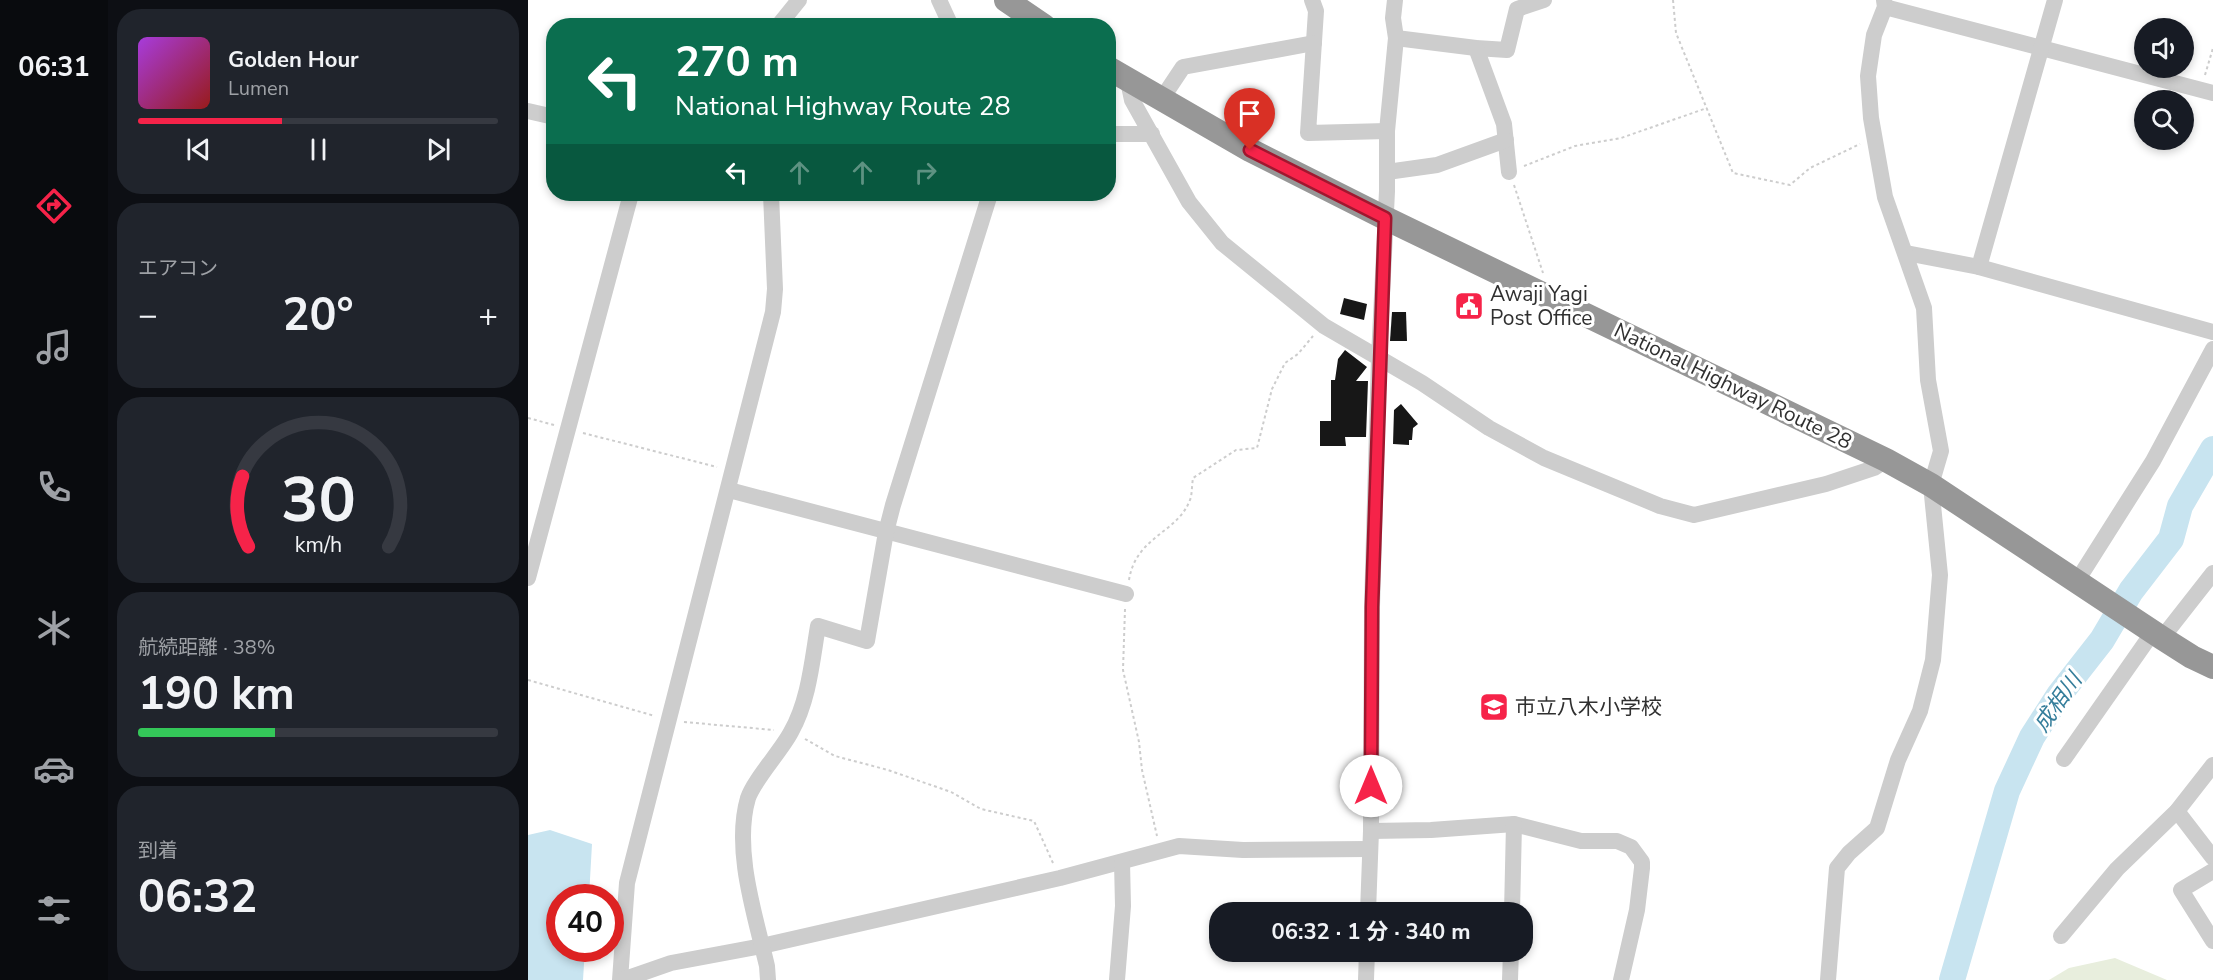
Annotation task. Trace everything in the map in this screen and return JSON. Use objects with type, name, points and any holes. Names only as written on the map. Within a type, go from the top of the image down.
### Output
[{"type":"highway","points":[[1006,0],[1032,18]]},
{"type":"highway","name":"National Highway Route 28","points":[[1118,74],[1250,150],[1385,218],[1886,460],[1931,485],[2154,633],[2192,657],[2213,667]]},
{"type":"street","points":[[784,18],[799,0]]},
{"type":"street","points":[[939,0],[947,18]]},
{"type":"street","points":[[1312,0],[1316,11],[1308,133],[1387,131]]},
{"type":"street","points":[[1368,902],[1371,831],[1372,607],[1379,358],[1387,131],[1396,38],[1393,18],[1395,0]]},
{"type":"street","points":[[1396,38],[1507,50],[1516,9],[1544,0]]},
{"type":"street","points":[[1979,267],[2055,0]]},
{"type":"street","points":[[1828,980],[1837,868],[1849,852],[1877,828],[1898,760],[1920,711],[1933,660],[1940,575],[1931,485],[1941,451],[1928,380],[1924,308],[1886,197],[1871,118],[1869,76],[1874,35],[1885,4],[2207,92]]},
{"type":"street","points":[[1161,100],[1182,67],[1314,43]]},
{"type":"street","points":[[1476,48],[1504,124],[1509,172]]},
{"type":"street","points":[[1118,74],[1189,202],[1222,243],[1324,326],[1422,383],[1489,428],[1544,458],[1660,506],[1694,515],[1826,484],[1874,468],[1886,460]]},
{"type":"street","points":[[528,111],[546,115]]},
{"type":"street","points":[[1116,134],[1152,134]]},
{"type":"street","points":[[1387,172],[1437,165],[1506,140]]},
{"type":"street","points":[[528,578],[629,201]]},
{"type":"street","points":[[771,201],[775,289],[773,312],[734,472],[627,883],[621,980],[671,963],[762,946],[1059,878],[1179,846],[1243,850],[1369,849]]},
{"type":"street","points":[[768,980],[746,868],[744,820],[749,795],[792,731],[805,700],[819,626],[867,641],[886,531],[988,201]]},
{"type":"street","points":[[1906,253],[1979,267],[2213,332]]},
{"type":"street","points":[[2084,585],[2213,349]]},
{"type":"street","points":[[729,490],[1126,594]]},
{"type":"street","points":[[2064,759],[2154,633],[2213,573]]},
{"type":"street","points":[[2061,936],[2116,869],[2177,811],[2213,765]]},
{"type":"street","points":[[2177,811],[2213,858]]},
{"type":"street","points":[[1371,831],[1431,830],[1514,824],[1581,841],[1617,841],[1630,848],[1642,862],[1637,910],[1621,980]]},
{"type":"street","points":[[1512,902],[1514,824]]},
{"type":"street","points":[[1117,980],[1123,906],[1122,862]]},
{"type":"street","points":[[2213,871],[2181,890],[2213,941]]},
{"type":"street","points":[[1366,980],[1367,962]]},
{"type":"street","points":[[1510,980],[1511,962]]},
{"type":"path","points":[[1672,0],[1676,33],[1733,173],[1790,185],[1810,168],[1875,136]]},
{"type":"path","points":[[2207,92],[2213,48]]},
{"type":"path","points":[[1551,298],[1509,172],[1575,146],[1621,138],[1707,108]]},
{"type":"path","points":[[1179,846],[1156,835],[1156,825],[1142,770],[1139,742],[1123,670],[1126,594],[1131,567],[1140,551],[1180,515],[1191,498],[1193,478],[1236,450],[1257,448],[1272,388],[1285,363],[1298,354],[1324,326]]},
{"type":"path","points":[[528,418],[734,472]]},
{"type":"path","points":[[528,680],[668,720],[792,731],[835,756],[888,770],[951,792],[981,809],[1034,821],[1059,878]]},
{"type":"green space","points":[[2115,958],[2167,980],[2049,980],[2069,968]]},
{"type":"water","points":[[550,830],[592,844],[590,884],[546,884],[546,962],[584,962],[583,980],[528,980],[528,835]]},
{"type":"building","points":[[1344,298],[1367,304],[1364,320],[1340,314]]},
{"type":"building","points":[[1392,312],[1406,312],[1407,341],[1390,341]]},
{"type":"building","points":[[1345,350],[1367,367],[1356,381],[1368,381],[1366,437],[1345,437],[1346,446],[1320,446],[1320,421],[1331,421],[1331,380],[1335,380],[1338,359]]},
{"type":"building","points":[[1401,404],[1418,424],[1413,428],[1409,445],[1393,444],[1394,410]]},
{"type":"waterway","name":"成相川","points":[[1952,980],[2007,791],[2032,737],[2059,695],[2102,640],[2131,591],[2171,539],[2180,506],[2213,449]]},
{"type":"place","name":"Awaji Yagi Post Office","points":[[1469,306]]},
{"type":"place","name":"市立八木小学校","points":[[1494,707]]},
{"type":"route","points":[[1250,150],[1385,218],[1372,607],[1371,786]]}]
